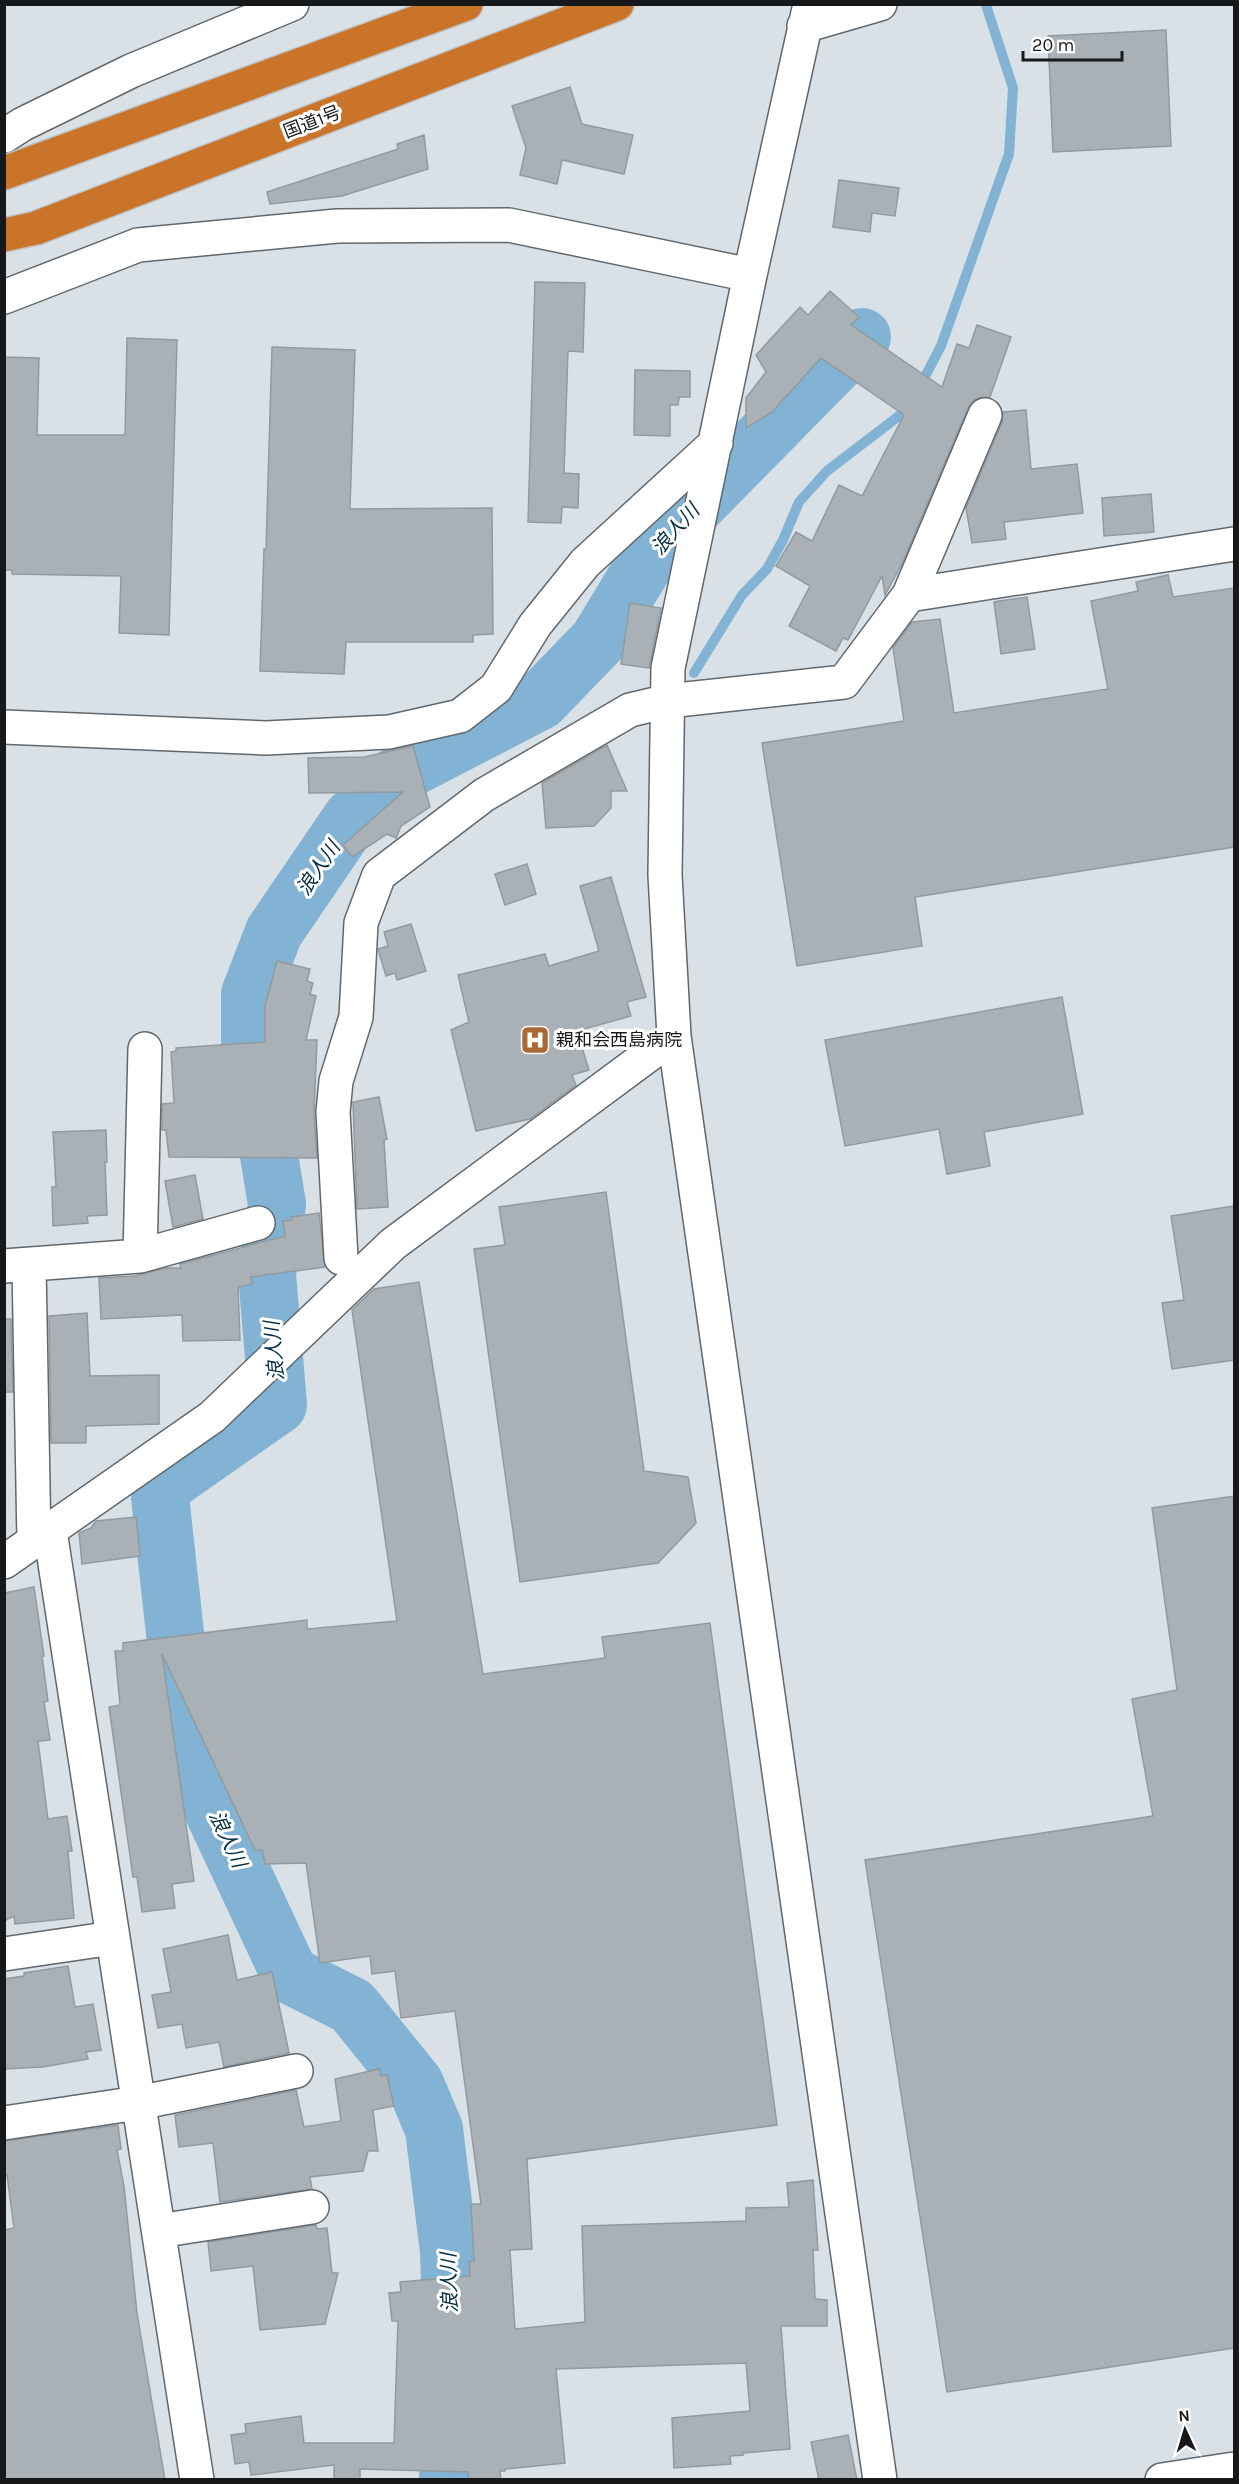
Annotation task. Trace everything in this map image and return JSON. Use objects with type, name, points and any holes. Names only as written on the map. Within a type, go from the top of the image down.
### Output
[{"type":"highway","name":"国道1号","points":[[4,236],[36,228],[617,4]]},
{"type":"highway","points":[[4,173],[458,6]]},
{"type":"street","points":[[4,136],[23,124],[131,71],[292,4]]},
{"type":"street","points":[[880,4],[807,15],[668,668],[665,875],[674,1036],[880,2480]]},
{"type":"street","points":[[4,297],[138,245],[337,226],[509,225],[750,275]]},
{"type":"street","points":[[341,1258],[333,1112],[336,1081],[356,1017],[362,923],[379,875],[484,795],[630,710],[669,701],[844,682],[909,595],[985,415]]},
{"type":"street","points":[[4,727],[266,738],[389,732],[460,716],[496,688],[535,626],[585,563],[713,454]]},
{"type":"street","points":[[909,595],[1234,544]]},
{"type":"street","points":[[4,1562],[212,1417],[393,1244],[674,1036]]},
{"type":"street","points":[[140,1256],[145,1049]]},
{"type":"street","points":[[197,2480],[113,1938],[42,1537],[17,1265],[140,1256],[258,1223]]},
{"type":"street","points":[[4,1954],[113,1938]]},
{"type":"street","points":[[4,2123],[138,2103],[296,2071]]},
{"type":"street","points":[[159,2231],[312,2207]]},
{"type":"street","points":[[1162,2480],[1234,2469]]},
{"type":"building","points":[[1166,30],[1171,146],[1053,152],[1048,36]]},
{"type":"building","points":[[570,87],[582,124],[633,135],[624,174],[562,160],[557,184],[520,175],[526,148],[512,106]]},
{"type":"building","points":[[424,135],[428,169],[342,196],[270,204],[267,192],[398,149],[397,144]]},
{"type":"building","points":[[839,180],[899,188],[895,216],[872,213],[870,232],[833,227]]},
{"type":"building","points":[[535,282],[585,283],[583,352],[568,351],[564,473],[579,474],[578,508],[562,507],[561,523],[528,522]]},
{"type":"building","points":[[830,291],[859,317],[851,325],[942,387],[957,344],[969,348],[977,325],[1011,337],[990,397],[974,400],[968,408],[902,564],[885,595],[882,576],[848,640],[843,638],[836,651],[789,626],[810,586],[776,566],[796,532],[812,541],[839,485],[862,496],[904,415],[821,358],[772,412],[746,428],[746,398],[766,372],[756,355],[800,307],[808,315]]},
{"type":"building","points":[[127,338],[177,340],[169,635],[119,633],[121,576],[12,574],[12,570],[4,570],[4,357],[39,358],[37,435],[125,435]]},
{"type":"building","points":[[272,347],[355,350],[350,509],[492,508],[493,634],[473,635],[473,642],[346,642],[344,674],[260,671]]},
{"type":"building","points":[[635,370],[690,371],[690,397],[679,397],[678,405],[670,405],[670,436],[634,435]]},
{"type":"building","points":[[1026,410],[1031,469],[1077,464],[1083,513],[1004,522],[1006,539],[972,543],[966,508],[1002,422],[1003,412]]},
{"type":"building","points":[[1151,494],[1154,532],[1104,536],[1102,498]]},
{"type":"building","points":[[1168,575],[1173,597],[1234,588],[1234,847],[915,897],[922,946],[797,966],[762,743],[904,721],[893,648],[912,622],[940,619],[954,713],[1108,689],[1091,601],[1138,591],[1136,582]]},
{"type":"building","points":[[1027,597],[1035,649],[1001,654],[994,602]]},
{"type":"building","points":[[630,603],[661,608],[649,668],[621,664]]},
{"type":"building","points":[[607,745],[627,791],[611,791],[611,808],[594,826],[546,828],[542,783]]},
{"type":"building","points":[[413,746],[430,807],[401,826],[396,838],[387,834],[352,857],[343,845],[403,792],[309,793],[308,758],[364,757]]},
{"type":"building","points":[[527,864],[536,894],[505,905],[495,874]]},
{"type":"building","points":[[611,877],[646,997],[627,1002],[631,1016],[577,1031],[589,1070],[572,1075],[576,1085],[530,1119],[476,1131],[451,1030],[469,1022],[458,975],[545,954],[549,966],[599,951],[580,886]]},
{"type":"building","points":[[411,924],[426,971],[397,980],[395,973],[386,976],[378,949],[388,946],[384,932]]},
{"type":"building","points":[[277,961],[310,969],[307,981],[313,983],[310,994],[316,996],[306,1040],[317,1040],[314,1113],[317,1158],[169,1157],[166,1130],[162,1130],[162,1104],[174,1103],[171,1052],[176,1051],[176,1048],[265,1042],[265,1006]]},
{"type":"building","points":[[1062,997],[1083,1114],[984,1132],[990,1166],[947,1174],[939,1129],[845,1146],[825,1040]]},
{"type":"building","points":[[379,1097],[387,1139],[384,1140],[388,1207],[357,1209],[353,1102]]},
{"type":"building","points":[[106,1130],[107,1215],[87,1216],[88,1223],[53,1226],[52,1187],[56,1187],[53,1132]]},
{"type":"building","points":[[195,1175],[203,1219],[173,1227],[165,1181]]},
{"type":"building","points":[[606,1192],[644,1471],[688,1477],[696,1523],[658,1563],[520,1582],[474,1249],[505,1245],[499,1207]]},
{"type":"building","points":[[1234,1206],[1234,1360],[1172,1369],[1162,1303],[1184,1300],[1171,1216]]},
{"type":"building","points":[[319,1213],[325,1267],[251,1277],[252,1284],[238,1287],[240,1340],[183,1341],[182,1315],[101,1319],[99,1278],[135,1276],[165,1268],[181,1268],[180,1264],[285,1236],[283,1221],[292,1220],[291,1217]]},
{"type":"building","points":[[419,1282],[483,1674],[605,1658],[602,1637],[710,1623],[777,2125],[527,2159],[532,2249],[510,2250],[515,2329],[585,2322],[582,2226],[746,2221],[746,2208],[789,2207],[787,2183],[813,2180],[818,2250],[813,2250],[815,2299],[827,2300],[827,2326],[781,2326],[790,2449],[730,2456],[731,2464],[674,2468],[672,2418],[750,2411],[746,2363],[556,2369],[565,2463],[505,2469],[505,2471],[500,2471],[501,2480],[469,2480],[468,2472],[360,2469],[360,2480],[334,2480],[334,2465],[251,2475],[249,2462],[235,2464],[231,2435],[246,2433],[245,2424],[301,2416],[304,2443],[394,2443],[398,2321],[392,2321],[389,2293],[401,2292],[400,2282],[470,2276],[469,2262],[474,2261],[471,2204],[481,2204],[455,2011],[401,2018],[395,1971],[372,1974],[370,1956],[320,1963],[306,1863],[265,1864],[262,1850],[255,1850],[162,1654],[194,1881],[172,1884],[175,1908],[142,1912],[137,1877],[133,1877],[109,1707],[120,1705],[115,1651],[123,1651],[123,1643],[307,1620],[307,1629],[397,1621],[352,1310],[374,1289]]},
{"type":"building","points":[[87,1313],[90,1376],[159,1375],[159,1424],[86,1426],[86,1443],[51,1443],[49,1316]]},
{"type":"building","points":[[4,1319],[11,1319],[13,1392],[4,1392]]},
{"type":"building","points":[[1234,1496],[1234,2348],[947,2392],[865,1860],[1153,1816],[1132,1699],[1177,1690],[1152,1508]]},
{"type":"building","points":[[136,1517],[140,1556],[82,1564],[79,1533],[91,1528],[96,1521]]},
{"type":"building","points":[[34,1587],[44,1656],[42,1656],[48,1701],[44,1702],[50,1740],[38,1741],[48,1819],[67,1816],[72,1851],[68,1851],[74,1918],[15,1924],[14,1916],[4,1921],[4,1593]]},
{"type":"building","points":[[228,1935],[237,1980],[272,1972],[289,2053],[224,2067],[219,2042],[186,2048],[182,2024],[158,2028],[152,1995],[171,1992],[163,1949]]},
{"type":"building","points":[[68,1966],[75,2007],[93,2004],[101,2050],[86,2052],[88,2059],[43,2067],[4,2069],[4,1979],[24,1976],[24,1973]]},
{"type":"building","points":[[379,2069],[381,2076],[387,2075],[394,2106],[373,2110],[378,2151],[368,2151],[363,2171],[310,2177],[312,2189],[220,2202],[213,2143],[179,2147],[175,2115],[296,2090],[304,2127],[341,2121],[335,2079]]},
{"type":"building","points":[[118,2125],[121,2149],[117,2150],[124,2186],[137,2313],[165,2480],[4,2480],[4,2230],[14,2228],[7,2175],[4,2176],[4,2141]]},
{"type":"building","points":[[316,2225],[317,2229],[327,2228],[332,2273],[338,2273],[325,2324],[260,2330],[253,2266],[211,2271],[208,2242]]},
{"type":"building","points":[[848,2435],[857,2480],[819,2480],[811,2442]]},
{"type":"waterway","points":[[919,388],[941,346],[1009,154],[1013,88],[986,5]]},
{"type":"waterway","name":"浪人川","points":[[448,2480],[452,2342],[449,2252],[434,2129],[415,2084],[352,2006],[290,1975],[188,1751],[160,1497],[168,1482],[278,1405],[267,1274],[277,1204],[250,1040],[250,994],[274,932],[351,819],[399,774],[540,701],[598,641],[655,547],[862,337]]},
{"type":"waterway","points":[[694,673],[742,595],[767,569],[783,540],[799,502],[827,471],[908,409],[910,405]]},
{"type":"place","name":"親和会西島病院","points":[[535,1040]]}]
